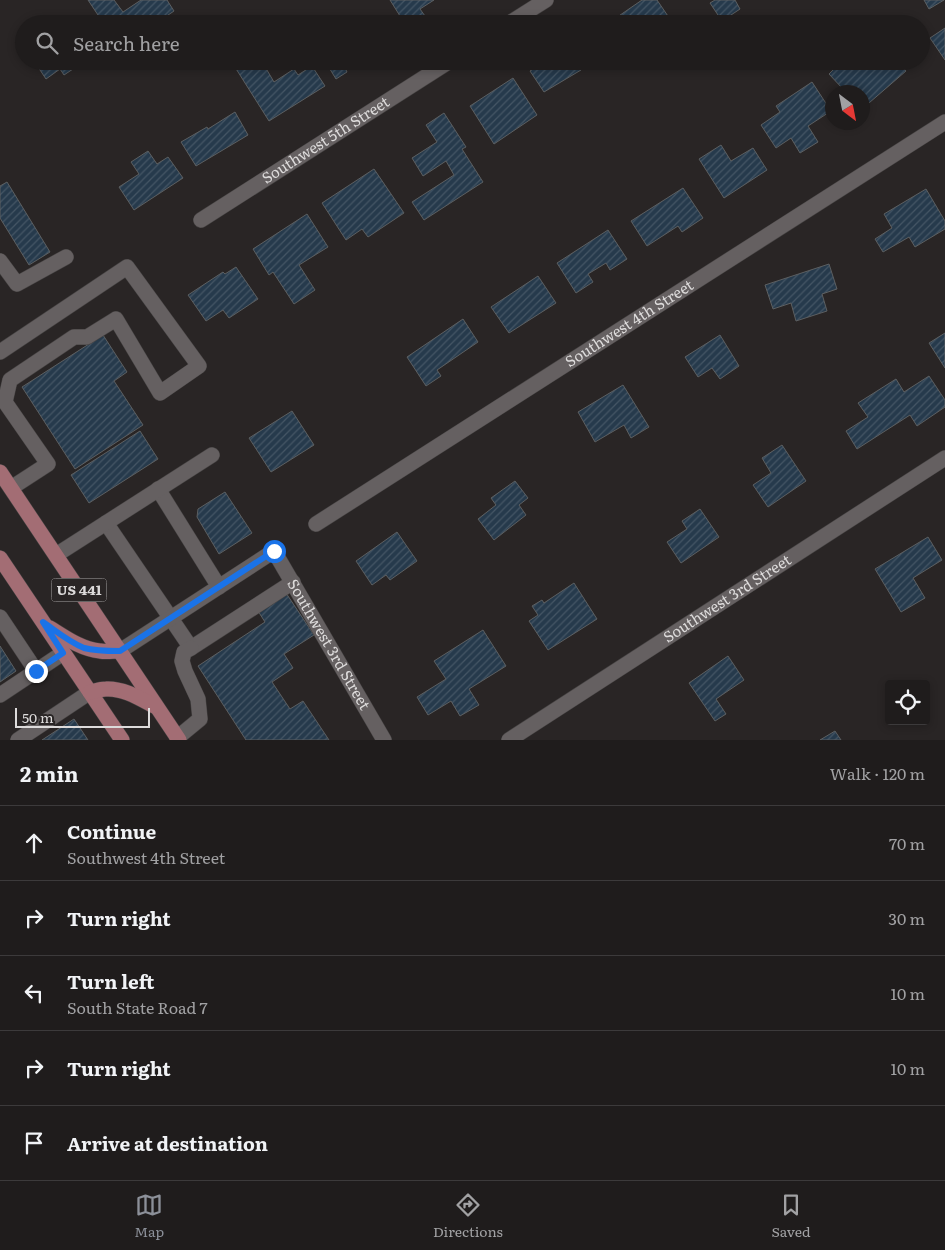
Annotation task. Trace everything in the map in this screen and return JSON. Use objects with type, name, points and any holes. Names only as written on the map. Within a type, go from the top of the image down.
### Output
[{"type":"main road","name":"US 441","points":[[0,472],[178,739]]},
{"type":"main road","name":"US 441","points":[[0,558],[122,740]]},
{"type":"main road","points":[[43,622],[68,640],[84,648],[101,651],[120,651]]},
{"type":"main road","points":[[90,692],[106,689],[122,691],[158,708]]},
{"type":"street","points":[[522,15],[546,0]]},
{"type":"street","name":"Southwest 5th Street","points":[[201,220],[436,70]]},
{"type":"street","name":"Southwest 4th Street","points":[[316,524],[945,122]]},
{"type":"street","points":[[0,260],[17,284],[66,257]]},
{"type":"street","points":[[0,352],[128,268],[199,366],[160,393],[116,319],[87,337],[74,337],[5,375],[5,402],[48,464],[11,488]]},
{"type":"street","points":[[56,555],[212,455]]},
{"type":"street","name":"Southwest 3rd Street","points":[[509,740],[945,458]]},
{"type":"street","points":[[120,651],[219,587],[158,489]]},
{"type":"street","points":[[106,523],[191,648]]},
{"type":"street","name":"Southwest 3rd Street","points":[[219,587],[274,551],[384,740]]},
{"type":"street","points":[[178,739],[200,719],[198,699],[182,661],[184,652],[293,582]]},
{"type":"street","points":[[0,617],[36,671]]},
{"type":"street","points":[[0,695],[63,653]]},
{"type":"street","points":[[18,740],[90,692]]},
{"type":"building","points":[[88,0],[114,0],[123,12],[141,0],[167,0],[174,11],[168,15],[98,15]]},
{"type":"building","points":[[390,0],[434,0],[420,9],[424,15],[399,15]]},
{"type":"building","points":[[642,0],[657,0],[667,15],[620,15]]},
{"type":"building","points":[[715,0],[735,0],[740,9],[731,15],[718,15],[710,3]]},
{"type":"building","points":[[924,0],[944,0],[929,9]]},
{"type":"building","points":[[945,28],[945,60],[930,38]]},
{"type":"building","points":[[40,70],[59,70],[46,79]]},
{"type":"building","points":[[61,70],[72,70],[64,75]]},
{"type":"building","points":[[237,70],[267,70],[274,82],[292,70],[298,75],[306,70],[315,70],[325,86],[269,121]]},
{"type":"building","points":[[330,70],[346,70],[347,72],[336,79]]},
{"type":"building","points":[[532,70],[581,70],[544,92],[530,71]]},
{"type":"building","points":[[833,70],[906,71],[870,102],[870,85],[839,85],[829,74]]},
{"type":"building","points":[[513,78],[537,115],[494,144],[470,106]]},
{"type":"building","points":[[812,82],[825,102],[825,115],[808,126],[818,142],[800,153],[791,138],[776,148],[761,125],[780,112],[776,106]]},
{"type":"building","points":[[235,112],[248,135],[196,166],[181,142],[207,127],[208,129]]},
{"type":"building","points":[[444,113],[466,147],[462,149],[483,182],[424,220],[412,202],[454,175],[446,161],[423,176],[412,158],[437,142],[426,125]]},
{"type":"building","points":[[721,145],[731,161],[753,148],[767,170],[724,198],[699,159]]},
{"type":"building","points":[[148,151],[157,164],[168,157],[183,178],[134,210],[119,187],[139,174],[131,162]]},
{"type":"building","points":[[374,169],[404,213],[368,237],[362,229],[346,240],[322,203]]},
{"type":"building","points":[[7,182],[50,252],[29,265],[0,218],[0,186]]},
{"type":"building","points":[[683,188],[703,218],[682,232],[678,226],[647,246],[631,221]]},
{"type":"building","points":[[926,189],[945,221],[945,229],[915,247],[909,237],[883,252],[875,239],[892,228],[884,214]]},
{"type":"building","points":[[307,214],[328,247],[299,265],[315,290],[294,304],[273,272],[269,275],[253,249]]},
{"type":"building","points":[[608,230],[627,259],[610,270],[606,263],[588,274],[593,282],[576,293],[557,263]]},
{"type":"building","points":[[829,264],[837,289],[822,294],[827,311],[796,321],[791,303],[773,309],[765,285]]},
{"type":"building","points":[[236,267],[258,299],[229,318],[223,310],[206,321],[188,295],[223,272],[225,274]]},
{"type":"building","points":[[538,276],[556,303],[509,333],[491,307]]},
{"type":"building","points":[[463,319],[478,342],[437,370],[441,376],[426,386],[407,357]]},
{"type":"building","points":[[945,333],[945,368],[929,343]]},
{"type":"building","points":[[103,335],[127,372],[114,381],[143,425],[75,469],[22,387]]},
{"type":"building","points":[[720,335],[739,366],[720,379],[712,368],[698,377],[685,357]]},
{"type":"building","points":[[929,376],[945,400],[945,407],[917,426],[910,415],[857,449],[846,431],[868,417],[858,403],[896,379],[904,392]]},
{"type":"building","points":[[623,385],[649,427],[631,438],[624,425],[595,442],[578,412]]},
{"type":"building","points":[[292,411],[314,445],[271,472],[249,438]]},
{"type":"building","points":[[140,431],[158,459],[89,503],[71,475]]},
{"type":"building","points":[[782,445],[806,481],[768,507],[753,485],[771,473],[762,458]]},
{"type":"building","points":[[515,481],[528,498],[519,505],[526,515],[494,540],[478,519],[496,505],[491,498]]},
{"type":"building","points":[[225,492],[252,533],[219,554],[197,517],[198,509]]},
{"type":"building","points":[[700,509],[719,537],[681,563],[667,542],[687,529],[682,521]]},
{"type":"building","points":[[397,532],[417,561],[390,580],[386,575],[372,585],[356,561]]},
{"type":"building","points":[[928,537],[942,560],[913,578],[925,598],[901,612],[875,569]]},
{"type":"building","points":[[574,583],[597,619],[548,650],[529,621],[538,615],[532,606],[542,600],[544,603]]},
{"type":"building","points":[[286,593],[314,635],[284,654],[293,668],[272,682],[290,709],[303,701],[329,740],[246,740],[198,666],[265,622],[258,611]]},
{"type":"building","points":[[483,630],[506,666],[469,689],[479,705],[460,716],[451,701],[428,715],[417,697],[446,679],[434,661]]},
{"type":"building","points":[[0,646],[16,671],[0,682]]},
{"type":"building","points":[[728,656],[744,680],[716,699],[726,714],[715,721],[689,683]]},
{"type":"building","points":[[74,719],[88,740],[42,740]]},
{"type":"building","points":[[835,731],[841,740],[820,740]]},
{"type":"route","points":[[36,671],[63,653],[43,622],[68,640],[84,648],[101,651],[120,651],[274,551]]}]
